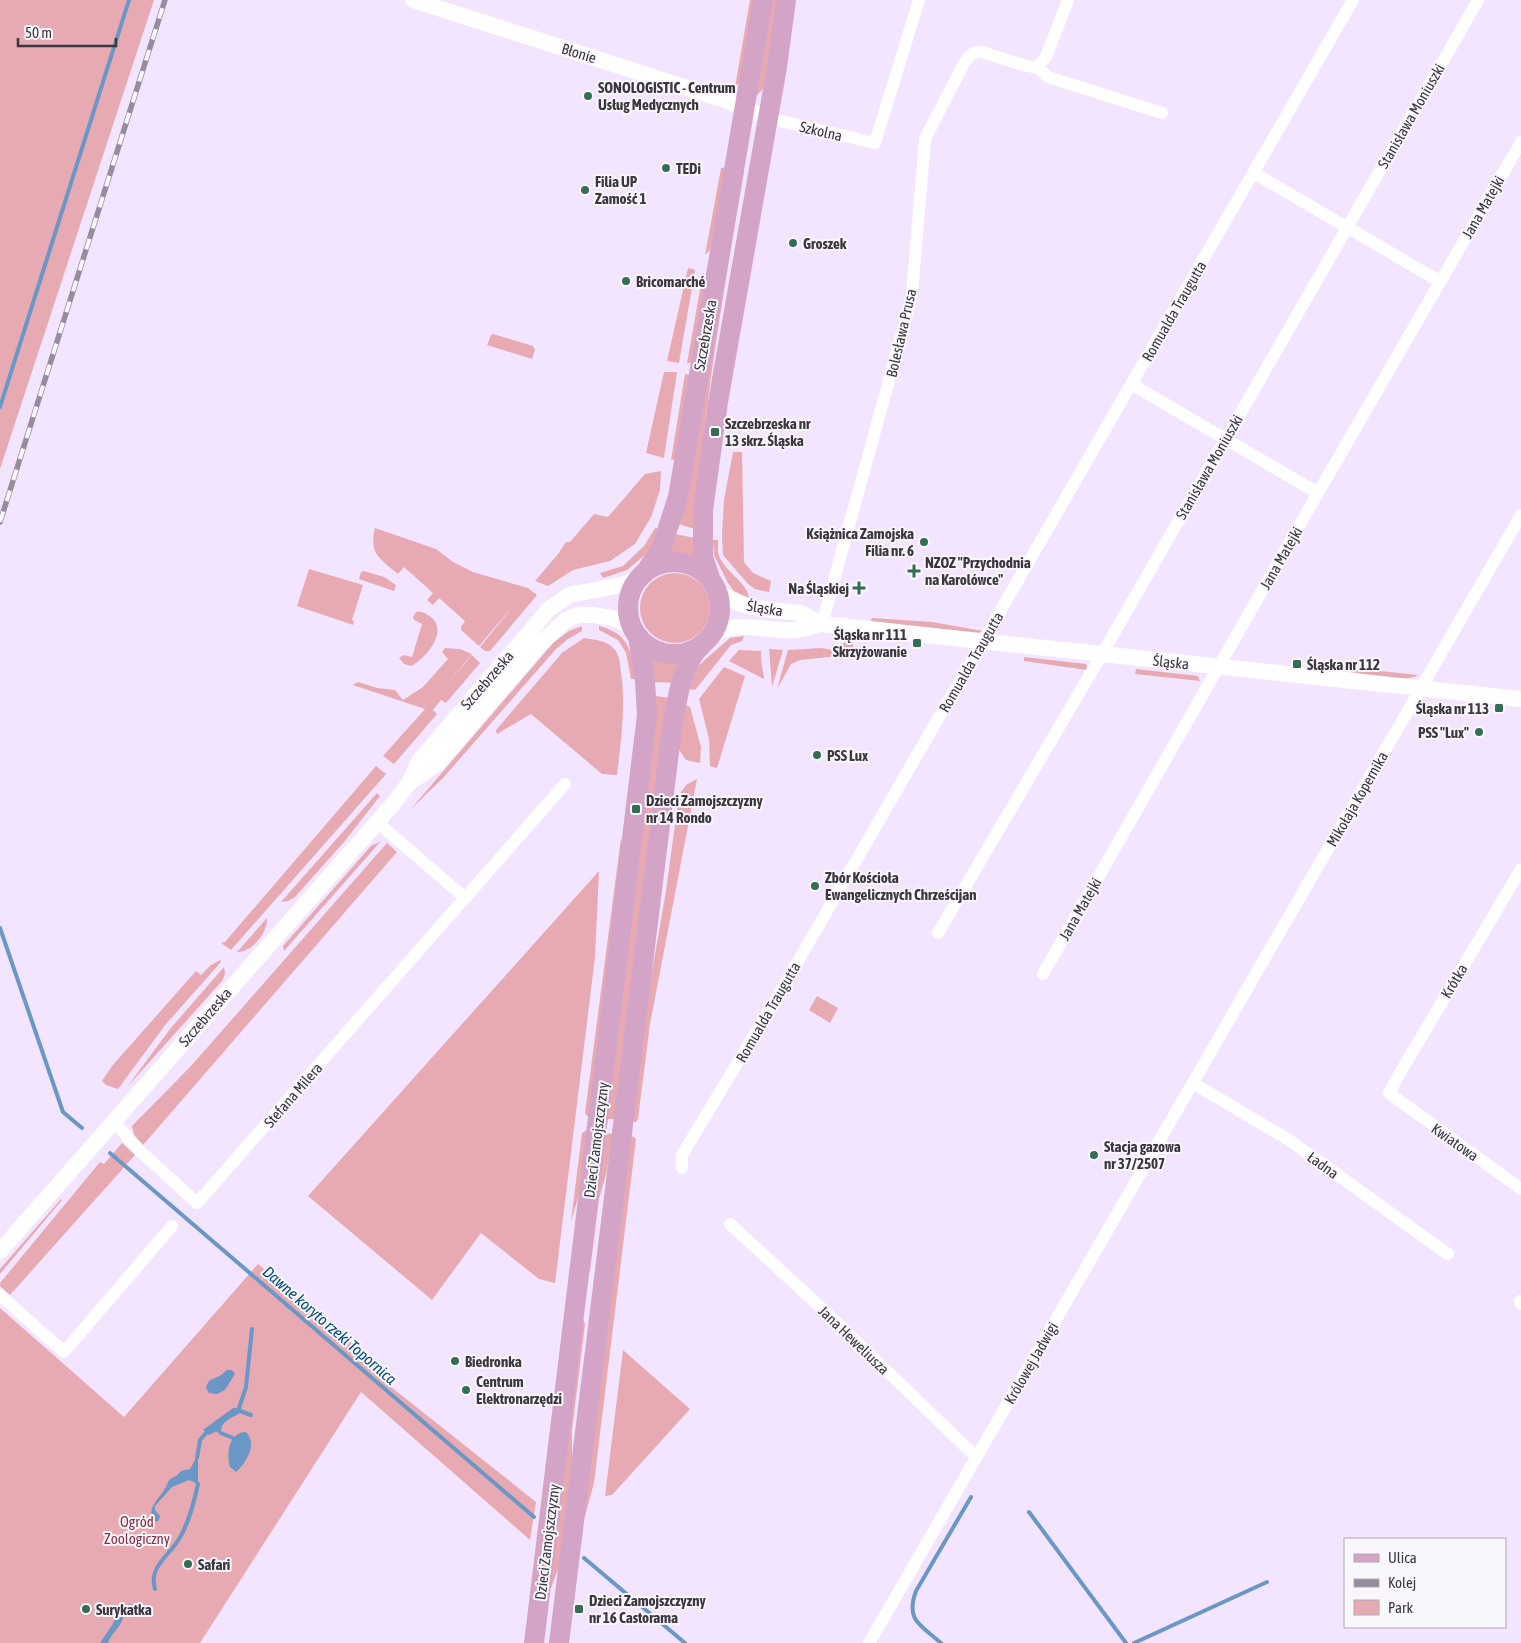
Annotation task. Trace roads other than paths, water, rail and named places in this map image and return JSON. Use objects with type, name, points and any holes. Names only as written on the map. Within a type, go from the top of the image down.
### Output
[{"type":"main road","name":"Szczebrzeska","points":[[641,577],[661,549],[678,497],[763,0]]},
{"type":"main road","name":"Szczebrzeska","points":[[712,582],[703,557],[704,510],[718,402],[777,67],[786,0]]},
{"type":"main road","points":[[680,563],[699,570],[712,582],[717,592],[720,612],[714,631],[705,642],[683,654],[663,653],[645,644],[636,633],[628,614],[628,605],[632,590],[641,577],[661,564],[680,563]]},
{"type":"main road","name":"Dzieci Zamojszczyzny","points":[[534,1643],[645,735],[647,698],[636,633]]},
{"type":"main road","name":"Dzieci Zamojszczyzny","points":[[559,1643],[672,728],[684,675],[693,654],[705,642]]},
{"type":"street","name":"Błonie","points":[[413,0],[641,72],[745,108],[768,118]]},
{"type":"street","name":"Szkolna","points":[[768,118],[875,143],[919,0]]},
{"type":"street","points":[[1037,67],[1046,57],[1068,0]]},
{"type":"street","name":"Romualda Traugutta","points":[[682,1168],[682,1156],[762,1022],[1354,0]]},
{"type":"street","name":"Stanisława Moniuszki","points":[[938,933],[1102,654],[1478,0]]},
{"type":"street","name":"Bolesława Prusa","points":[[822,624],[908,311],[912,292],[924,147],[927,133],[964,63],[976,51],[982,52],[1026,66],[1037,67],[1048,77],[1162,114]]},
{"type":"street","name":"Jana Matejki","points":[[1043,974],[1439,281],[1521,142]]},
{"type":"street","points":[[1254,174],[1439,281]]},
{"type":"street","points":[[1131,384],[1318,493]]},
{"type":"street","name":"Mikołaja Kopernika","points":[[1193,1083],[1521,515]]},
{"type":"street","name":"Szczebrzeska","points":[[0,1251],[378,822],[409,783],[419,761],[550,609],[569,595],[621,585],[641,577]]},
{"type":"street","name":"Śląska","points":[[712,582],[722,594],[738,604],[800,613],[822,624]]},
{"type":"street","name":"Szczebrzeska","points":[[409,783],[438,763],[546,638],[566,620],[578,615],[618,619],[636,633]]},
{"type":"street","name":"Śląska","points":[[705,642],[720,631],[732,628],[753,627],[795,630],[822,624],[1521,699]]},
{"type":"street","name":"Stefana Milera","points":[[113,1121],[141,1152],[198,1203],[565,784]]},
{"type":"street","points":[[378,822],[466,898]]},
{"type":"street","name":"Krótka","points":[[1389,1094],[1400,1072],[1521,869]]},
{"type":"street","name":"Ładna","points":[[1193,1083],[1289,1140],[1448,1254]]},
{"type":"street","name":"Królowej Jadwigi","points":[[869,1643],[1193,1083]]},
{"type":"street","name":"Kwiatowa","points":[[1389,1094],[1521,1189]]},
{"type":"street","name":"Jana Heweliusza","points":[[730,1224],[829,1315],[976,1458]]},
{"type":"street","points":[[0,1295],[64,1352],[172,1226]]},
{"type":"water","points":[[227,1370],[232,1370],[235,1374],[225,1390],[217,1394],[209,1393],[206,1388],[209,1382]]},
{"type":"water","points":[[233,1408],[239,1408],[240,1413],[223,1425],[221,1433],[215,1432],[209,1435],[203,1430]]},
{"type":"water","points":[[246,1432],[251,1442],[251,1448],[247,1459],[236,1472],[230,1467],[228,1456],[230,1445],[236,1436]]},
{"type":"water","points":[[196,1458],[198,1459],[198,1484],[189,1480],[172,1487],[155,1506],[155,1510],[160,1516],[156,1522],[151,1514],[153,1506],[170,1479],[181,1471],[190,1469]]},
{"type":"water","points":[[130,1604],[133,1605],[132,1609],[124,1614],[121,1623],[108,1643],[100,1643],[119,1611]]},
{"type":"waterway","points":[[0,407],[129,0]]},
{"type":"waterway","name":"Dawne koryto rzeki Topornica","points":[[0,928],[63,1112],[82,1128]]},
{"type":"waterway","name":"Dawne koryto rzeki Topornica","points":[[110,1153],[534,1517]]},
{"type":"waterway","points":[[251,1415],[240,1411],[239,1408],[246,1387],[252,1329]]},
{"type":"waterway","points":[[197,1458],[200,1440],[206,1433]]},
{"type":"waterway","points":[[221,1433],[233,1438]]},
{"type":"waterway","points":[[155,1589],[154,1574],[183,1533],[191,1512],[198,1484]]},
{"type":"waterway","points":[[941,1643],[921,1627],[914,1616],[912,1609],[913,1601],[916,1591],[971,1497]]},
{"type":"waterway","points":[[1029,1512],[1126,1643]]},
{"type":"waterway","name":"Dawne koryto rzeki Topornica","points":[[584,1558],[685,1643]]},
{"type":"waterway","points":[[1134,1643],[1267,1582]]},
{"type":"railway","points":[[0,522],[165,0]]},
{"type":"place","name":"SONOLOGISTIC - Centrum Usług Medycznych","points":[[588,96]]},
{"type":"place","name":"TEDi","points":[[666,168]]},
{"type":"place","name":"Filia UP Zamość 1","points":[[585,190]]},
{"type":"place","name":"Groszek","points":[[793,243]]},
{"type":"place","name":"Bricomarché","points":[[626,281]]},
{"type":"place","name":"Szczebrzeska nr 13 skrz. Śląska","points":[[715,432]]},
{"type":"place","name":"Książnica Zamojska Filia nr. 6","points":[[924,542]]},
{"type":"place","name":"NZOZ \"Przychodnia na Karolówce\"","points":[[914,571]]},
{"type":"place","name":"Na Śląskiej","points":[[859,588]]},
{"type":"place","name":"Śląska nr 111 Skrzyżowanie","points":[[917,643]]},
{"type":"place","name":"Śląska nr 112","points":[[1297,664]]},
{"type":"place","name":"Śląska nr 113","points":[[1499,708]]},
{"type":"place","name":"PSS \"Lux\"","points":[[1479,732]]},
{"type":"place","name":"PSS Lux","points":[[817,755]]},
{"type":"place","name":"Dzieci Zamojszczyzny nr 14 Rondo","points":[[636,809]]},
{"type":"place","name":"Zbór Kościoła Ewangelicznych Chrześcijan","points":[[815,886]]},
{"type":"place","name":"Stacja gazowa nr 37/2507","points":[[1094,1155]]},
{"type":"place","name":"Biedronka","points":[[455,1361]]},
{"type":"place","name":"Centrum Elektronarzędzi","points":[[466,1390]]},
{"type":"place","name":"Safari","points":[[188,1564]]},
{"type":"place","name":"Surykatka","points":[[86,1609]]},
{"type":"place","name":"Dzieci Zamojszczyzny nr 16 Castorama","points":[[579,1609]]},
{"type":"park label","name":"Ogród Zoologiczny","points":[[137,1530]]}]
